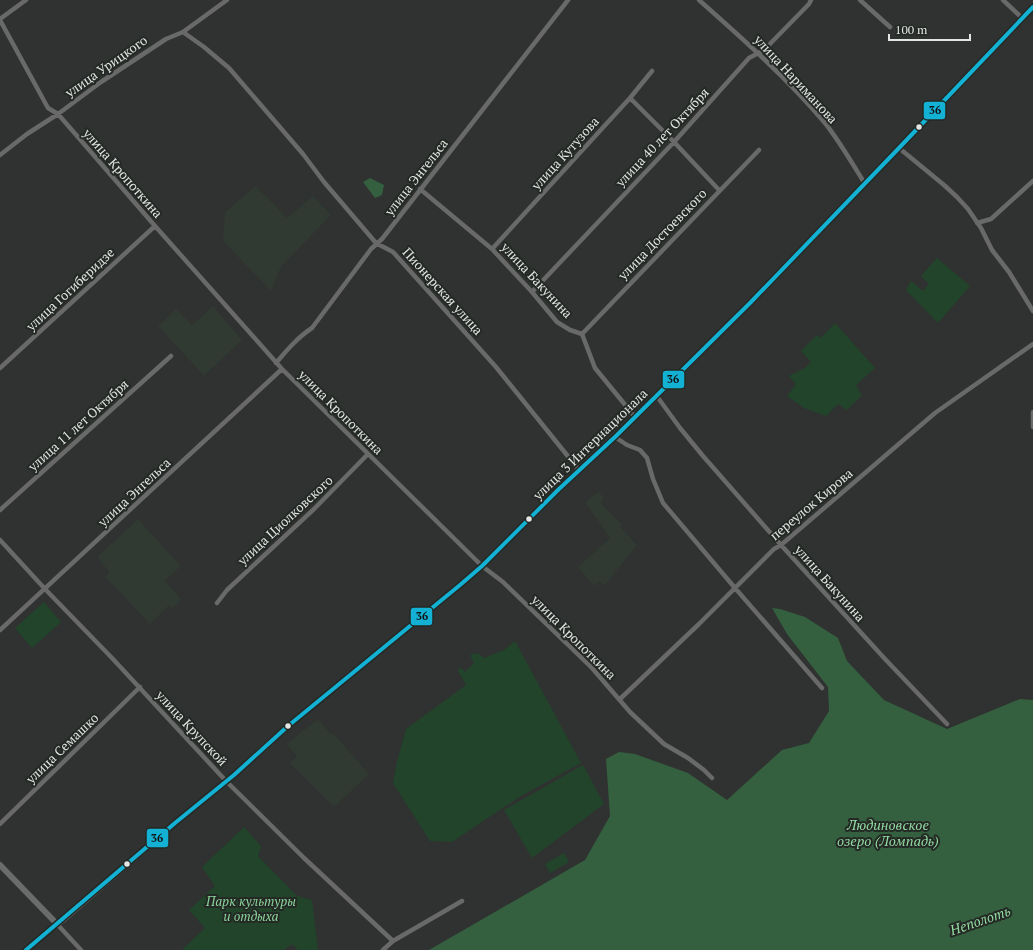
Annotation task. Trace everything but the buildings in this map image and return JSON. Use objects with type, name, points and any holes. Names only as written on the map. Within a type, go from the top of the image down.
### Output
[{"type":"street","points":[[0,19],[26,0]]},
{"type":"street","name":"улица Урицкого","points":[[0,154],[102,82],[166,39],[183,32],[227,0]]},
{"type":"street","name":"улица Энгельса","points":[[276,363],[289,348],[312,328],[371,249],[382,239],[568,0]]},
{"type":"street","name":"улица Нариманова","points":[[699,0],[759,54],[826,124],[865,184]]},
{"type":"street","name":"улица 40 лет Октября","points":[[532,292],[674,142],[749,58],[764,50],[809,4],[811,0]]},
{"type":"street","points":[[860,0],[890,27]]},
{"type":"street","points":[[1003,0],[1022,18]]},
{"type":"street","name":"улица 3 Интернационала","points":[[56,924],[64,919],[226,781],[288,726],[482,566],[751,302],[1033,7]]},
{"type":"street","name":"улица Кропоткина","points":[[0,19],[48,108],[58,114],[276,363],[482,566],[503,582],[589,664],[630,712],[664,744],[688,758],[712,778]]},
{"type":"street","name":"Пионерская улица","points":[[183,32],[229,68],[303,154],[324,182],[376,243],[393,252],[491,362],[579,470]]},
{"type":"street","name":"улица Кутузова","points":[[492,249],[630,98],[652,71]]},
{"type":"street","points":[[630,98],[719,190]]},
{"type":"street","points":[[899,148],[957,197],[968,209],[981,228],[992,250],[1009,272],[1033,311]]},
{"type":"street","name":"улица Достоевского","points":[[582,334],[759,150]]},
{"type":"street","points":[[977,223],[991,219],[1033,181]]},
{"type":"street","name":"улица Бакунина","points":[[420,190],[492,249],[532,292],[557,322],[570,330],[582,334]]},
{"type":"street","name":"улица Гогиберидзе","points":[[0,368],[155,226]]},
{"type":"street","points":[[582,334],[595,368],[635,417]]},
{"type":"street","name":"переулок Кирова","points":[[620,699],[699,624],[774,549],[781,545],[935,413],[1033,344]]},
{"type":"street","name":"улица 11 лет Октября","points":[[0,510],[171,356]]},
{"type":"street","name":"улица Энгельса","points":[[0,630],[282,369]]},
{"type":"street","name":"улица Бакунина","points":[[656,395],[703,456],[781,545],[885,660],[947,724]]},
{"type":"street","points":[[1033,412],[1033,427]]},
{"type":"street","points":[[615,437],[627,445],[640,450],[647,458],[653,479],[663,503],[822,688]]},
{"type":"street","name":"улица Циолковского","points":[[217,603],[227,590],[314,509],[368,454]]},
{"type":"street","name":"улица Крупской","points":[[0,540],[140,687],[226,781],[304,858],[393,941]]},
{"type":"street","name":"улица Семашко","points":[[0,824],[140,687]]},
{"type":"street","points":[[0,865],[81,950]]},
{"type":"street","points":[[383,950],[393,941],[462,900]]},
{"type":"street","points":[[26,950],[56,924]]},
{"type":"shaded area","points":[[256,187],[287,218],[313,196],[331,215],[281,267],[271,291],[223,241],[225,212]]},
{"type":"shaded area","points":[[213,306],[242,340],[204,376],[158,326],[176,309],[192,325]]},
{"type":"shaded area","points":[[599,491],[604,499],[601,503],[622,525],[620,527],[637,545],[605,585],[599,581],[594,586],[578,567],[610,538],[585,502]]},
{"type":"shaded area","points":[[138,519],[181,566],[165,581],[181,599],[173,609],[169,605],[150,624],[105,577],[109,572],[97,557]]},
{"type":"shaded area","points":[[318,719],[331,734],[334,734],[369,774],[334,807],[290,763],[297,756],[286,744]]},
{"type":"green space","points":[[937,258],[970,286],[938,323],[906,290],[911,281],[923,291],[929,284],[921,276]]},
{"type":"green space","points":[[835,323],[875,368],[856,385],[862,395],[847,410],[838,404],[826,416],[804,408],[787,396],[796,384],[789,376],[805,368],[811,362],[801,351],[817,335],[821,338]]},
{"type":"green space","points":[[44,602],[61,622],[32,648],[15,628]]},
{"type":"green space","points":[[515,641],[581,763],[521,796],[452,842],[430,841],[393,783],[406,729],[466,685],[458,671],[460,667],[465,672],[474,663],[470,655],[478,653],[484,658],[504,650]]},
{"type":"green space","points":[[583,765],[604,804],[532,858],[504,810]]},
{"type":"green space","name":"Парк культуры и отдыха","points":[[244,827],[261,846],[258,856],[297,896],[312,900],[318,950],[298,950],[292,944],[284,950],[182,950],[205,928],[189,910],[215,886],[202,867]]},
{"type":"green space","points":[[564,853],[569,862],[550,873],[545,864]]},
{"type":"water","points":[[370,178],[384,185],[382,195],[375,198],[363,182]]},
{"type":"water","name":"Людиновское озеро (Ломпадь)","points":[[772,608],[805,617],[838,638],[847,661],[884,700],[947,729],[1020,699],[1033,700],[1033,950],[429,950],[585,860],[610,816],[606,759],[619,752],[635,754],[688,773],[727,800],[782,750],[809,743],[829,711],[828,687],[787,634]]},
{"type":"transit line","name":"36","points":[[26,950],[175,823],[234,775],[288,726],[482,566],[751,302],[1033,7]]},
{"type":"water label","name":"Неполоть","points":[[980,920]]}]
